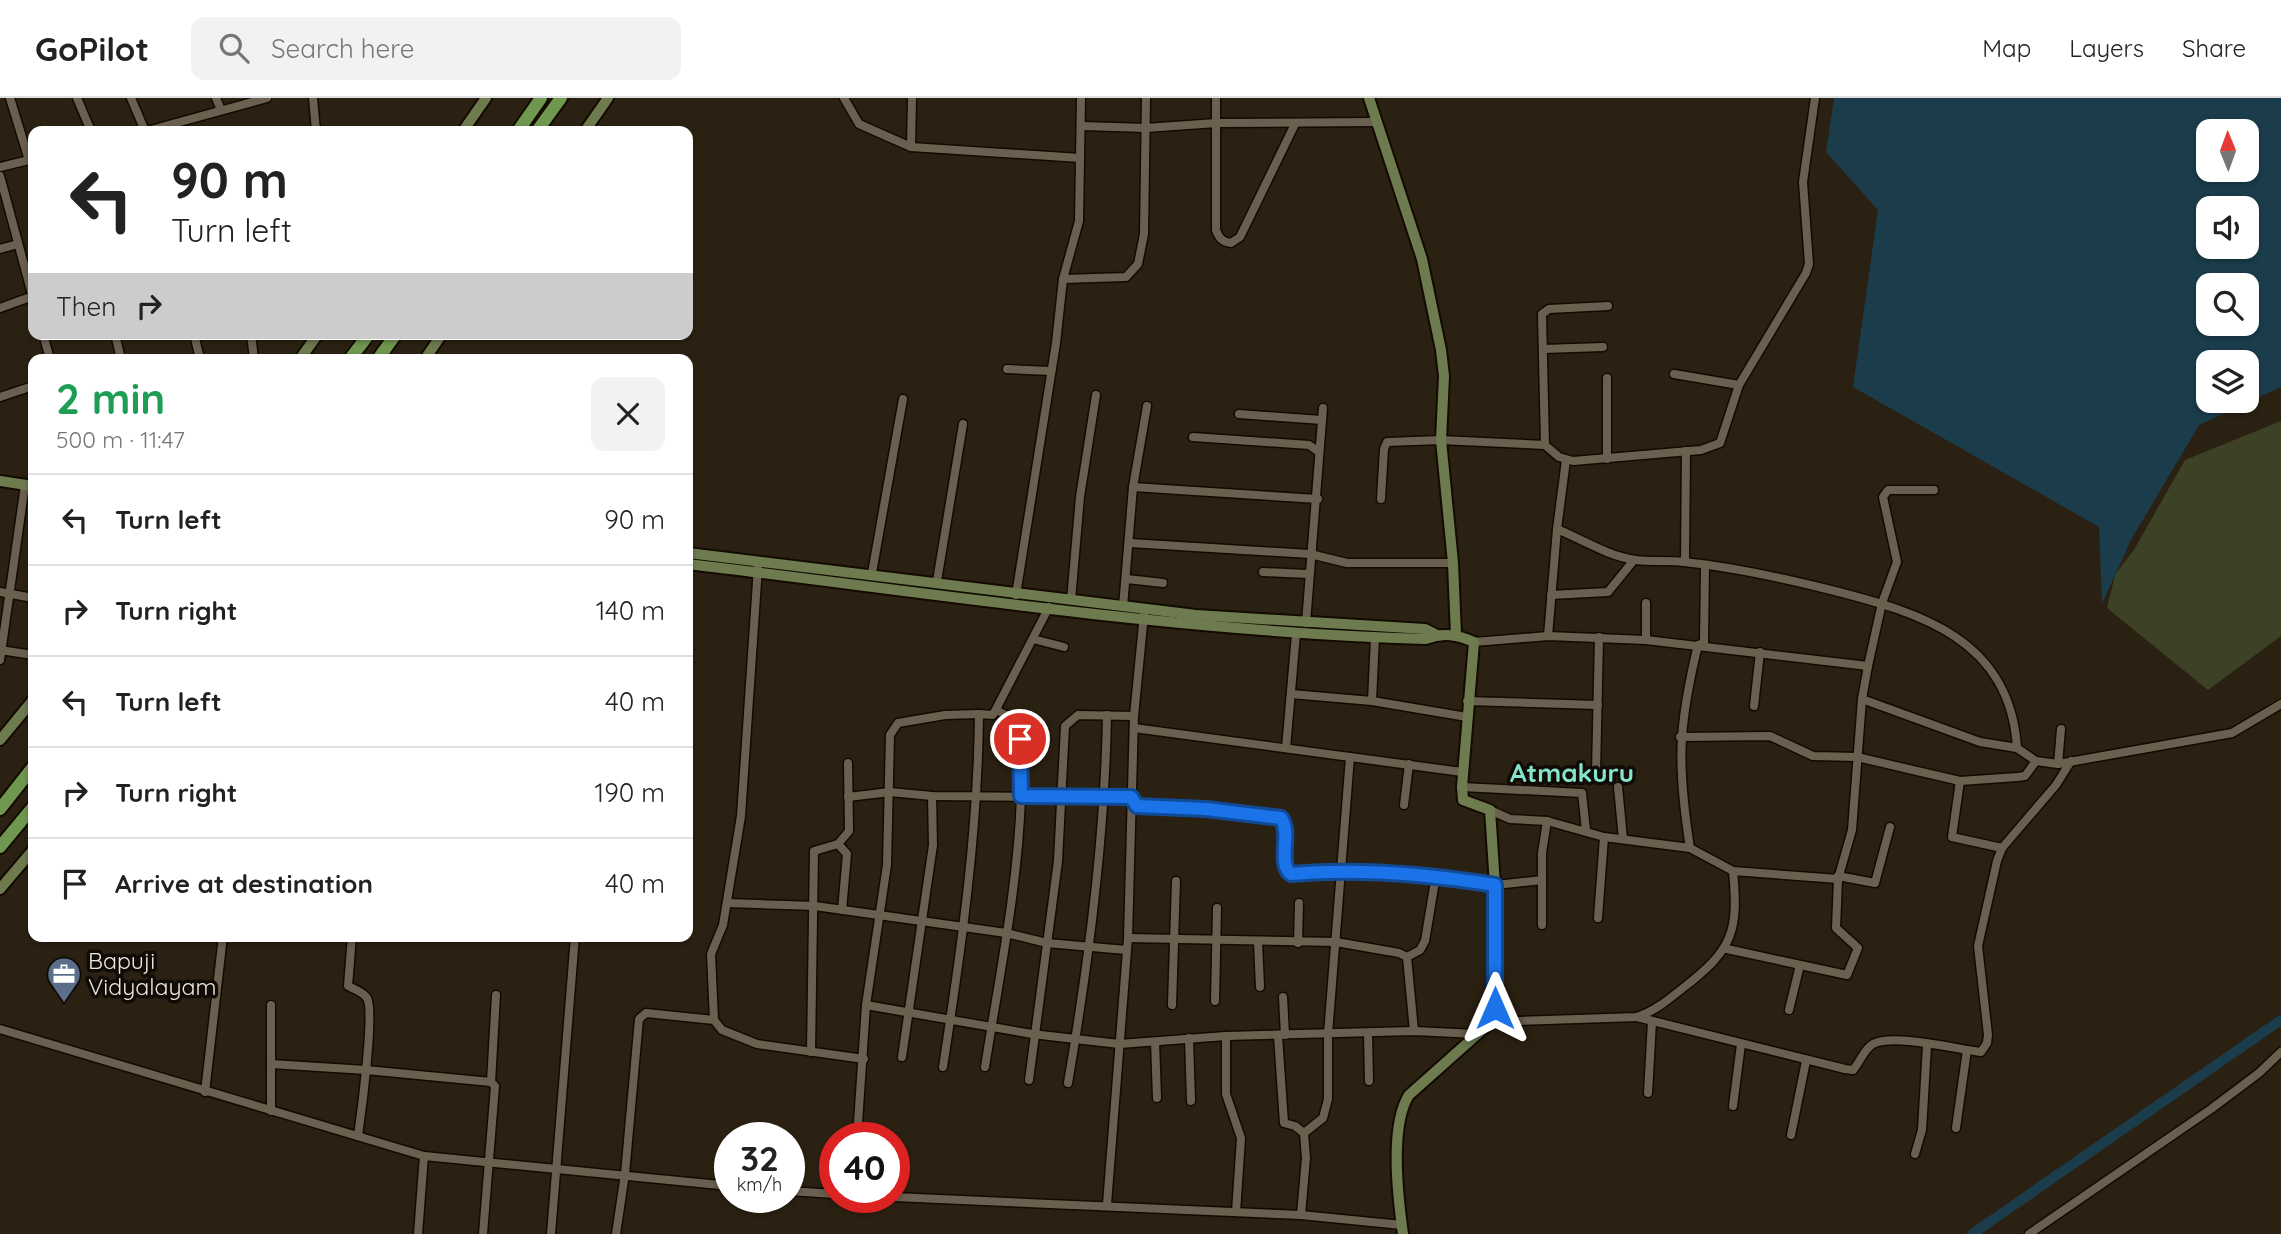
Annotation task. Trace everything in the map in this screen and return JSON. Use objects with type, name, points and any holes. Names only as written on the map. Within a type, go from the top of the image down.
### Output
[{"type":"main road","points":[[521,126],[541,98]]},
{"type":"main road","points":[[541,126],[561,98]]},
{"type":"main road","points":[[354,354],[364,340]]},
{"type":"main road","points":[[0,809],[28,773]]},
{"type":"main road","points":[[0,848],[28,813]]},
{"type":"street","points":[[9,98],[28,152]]},
{"type":"street","points":[[77,98],[89,126]]},
{"type":"street","points":[[131,98],[144,126]]},
{"type":"street","points":[[216,98],[221,110]]},
{"type":"street","points":[[164,126],[264,98]]},
{"type":"street","points":[[313,98],[316,126]]},
{"type":"street","points":[[466,126],[486,98]]},
{"type":"street","points":[[588,126],[608,98]]},
{"type":"street","points":[[844,98],[859,124],[911,147],[1080,158]]},
{"type":"street","points":[[911,147],[912,98]]},
{"type":"street","points":[[1016,594],[1063,279],[1079,221],[1081,98]]},
{"type":"street","points":[[1063,279],[1126,277],[1138,264],[1144,233],[1146,98]]},
{"type":"street","points":[[1216,98],[1216,230],[1220,239],[1231,243],[1240,237],[1295,124]]},
{"type":"street","points":[[1369,98],[1433,301],[1444,376],[1441,440],[1453,563],[1456,635]]},
{"type":"street","points":[[1381,499],[1384,449],[1387,442],[1441,440],[1545,445],[1566,460],[1701,450],[1720,443],[1739,385],[1807,273],[1810,254],[1803,182],[1815,98]]},
{"type":"street","points":[[1082,126],[1146,128],[1216,123],[1377,122]]},
{"type":"street","points":[[0,167],[28,161]]},
{"type":"street","points":[[0,176],[28,279]]},
{"type":"street","points":[[0,249],[18,244]]},
{"type":"street","points":[[0,308],[28,299]]},
{"type":"street","points":[[1545,445],[1542,314],[1544,310],[1608,306]]},
{"type":"street","points":[[1543,349],[1603,347]]},
{"type":"street","points":[[1007,369],[1051,372]]},
{"type":"street","points":[[1674,374],[1739,385]]},
{"type":"street","points":[[1607,378],[1607,459]]},
{"type":"street","points":[[0,397],[28,388]]},
{"type":"street","points":[[1071,600],[1080,497],[1096,395]]},
{"type":"street","points":[[872,573],[903,399]]},
{"type":"street","points":[[1123,607],[1133,487],[1147,406]]},
{"type":"street","points":[[1306,623],[1307,574],[1318,499],[1323,408]]},
{"type":"street","points":[[1239,414],[1322,421]]},
{"type":"street","points":[[937,581],[963,424]]},
{"type":"street","points":[[1193,437],[1309,445],[1320,452]]},
{"type":"street","points":[[1685,562],[1686,451]]},
{"type":"street","points":[[1548,636],[1566,460]]},
{"type":"street","points":[[0,481],[28,485]]},
{"type":"street","points":[[1133,487],[1318,499]]},
{"type":"street","points":[[0,660],[4,593],[28,489]]},
{"type":"street","points":[[1727,949],[1842,976],[1850,973],[1858,948],[1836,928],[1838,878],[1852,830],[1862,699],[1868,666],[1882,603],[1897,562],[1884,493],[1888,490],[1934,490]]},
{"type":"street","points":[[1557,529],[1633,560],[1685,562],[1786,578],[1882,603],[1932,621],[1986,664],[2014,714],[2017,748]]},
{"type":"street","points":[[1130,543],[1310,554],[1347,563],[1453,563]]},
{"type":"street","points":[[693,554],[759,566],[1049,607],[1425,629],[1432,637]]},
{"type":"street","points":[[1551,595],[1608,592],[1633,560]]},
{"type":"street","points":[[693,564],[872,573],[1296,634],[1375,637],[1456,635],[1474,642],[1548,636],[1599,637],[1698,645],[1868,666]]},
{"type":"street","points":[[759,566],[741,816],[723,925],[711,954],[715,1020],[722,1030],[757,1044],[864,1059]]},
{"type":"street","points":[[1698,645],[1704,643],[1705,566]]},
{"type":"street","points":[[1263,572],[1307,574]]},
{"type":"street","points":[[1127,579],[1163,583]]},
{"type":"street","points":[[4,593],[28,597]]},
{"type":"street","points":[[1646,603],[1646,640]]},
{"type":"street","points":[[859,1122],[866,1005],[887,865],[890,735],[898,723],[945,715],[993,715],[1049,607]]},
{"type":"street","points":[[1107,1204],[1128,937],[1134,716],[1144,614]]},
{"type":"street","points":[[1286,748],[1296,634]]},
{"type":"street","points":[[1372,701],[1375,637]]},
{"type":"street","points":[[1596,773],[1599,637]]},
{"type":"street","points":[[1033,639],[1064,647]]},
{"type":"street","points":[[1474,642],[1462,772],[1463,800],[1510,819],[1546,821],[1604,837],[1690,848],[1733,871],[1875,883],[1890,827]]},
{"type":"street","points":[[1690,848],[1679,771],[1680,737],[1684,703],[1698,645]]},
{"type":"street","points":[[1,650],[28,654]]},
{"type":"street","points":[[1754,706],[1760,652]]},
{"type":"street","points":[[1291,694],[1372,701],[1466,717]]},
{"type":"street","points":[[1862,699],[1980,743],[2017,748],[2036,761],[2058,764],[2232,733],[2281,704]]},
{"type":"street","points":[[1467,701],[1598,705]]},
{"type":"street","points":[[0,740],[28,706]]},
{"type":"street","points":[[985,1067],[1006,933],[1021,796],[1020,739],[1023,716],[1006,715],[996,710]]},
{"type":"street","points":[[943,1067],[963,928],[976,796],[979,714]]},
{"type":"street","points":[[1068,1083],[1076,1040],[1106,797],[1107,715]]},
{"type":"street","points":[[1029,1080],[1032,1034],[1058,861],[1065,726],[1074,716],[1134,716]]},
{"type":"street","points":[[1134,728],[1462,772]]},
{"type":"street","points":[[2058,764],[2061,729]]},
{"type":"street","points":[[1680,737],[1770,736],[1813,756],[1857,757],[1960,781],[2025,776],[2036,761]]},
{"type":"street","points":[[1304,1133],[1323,1118],[1328,1099],[1328,1034],[1350,757]]},
{"type":"street","points":[[1491,1022],[1637,1017],[1806,1061],[1853,1070],[1867,1048],[1876,1042],[1893,1040],[1981,1052],[1987,1043],[1979,946],[2002,848],[2056,785],[2071,761]]},
{"type":"street","points":[[811,1052],[814,851],[838,844],[849,831],[848,763]]},
{"type":"street","points":[[1404,805],[1409,764]]},
{"type":"street","points":[[1960,781],[1952,837],[2002,848]]},
{"type":"street","points":[[1462,787],[1582,793],[1586,830]]},
{"type":"street","points":[[1618,787],[1623,839]]},
{"type":"street","points":[[848,797],[890,792],[932,796],[1131,797]]},
{"type":"street","points":[[902,1057],[933,845],[932,796]]},
{"type":"street","points":[[1131,797],[1137,806],[1206,809],[1281,818],[1287,828],[1287,872],[1343,870],[1436,875],[1495,885],[1542,880]]},
{"type":"street","points":[[910,1198],[1301,1214],[1402,1229],[1397,1130],[1402,1105],[1409,1095],[1491,1022],[1495,1008],[1495,885],[1490,810]]},
{"type":"street","points":[[1542,925],[1546,821]]},
{"type":"street","points":[[1598,918],[1604,837]]},
{"type":"street","points":[[838,844],[847,854],[842,910]]},
{"type":"street","points":[[0,889],[28,856]]},
{"type":"street","points":[[1637,1017],[1651,1012],[1710,968],[1727,949],[1737,907],[1733,871]]},
{"type":"street","points":[[1407,957],[1420,950],[1425,941],[1436,875]]},
{"type":"street","points":[[1172,1005],[1176,881]]},
{"type":"street","points":[[727,903],[815,906],[1006,933],[1047,943],[1126,950]]},
{"type":"street","points":[[1298,943],[1299,903]]},
{"type":"street","points":[[1215,1002],[1216,908]]},
{"type":"street","points":[[1128,937],[1336,942],[1399,953],[1407,957]]},
{"type":"street","points":[[205,1092],[222,942]]},
{"type":"street","points":[[352,942],[348,986],[368,999],[366,1070],[358,1136]]},
{"type":"street","points":[[551,1234],[575,942]]},
{"type":"street","points":[[1258,942],[1260,987]]},
{"type":"street","points":[[1407,957],[1414,1031]]},
{"type":"street","points":[[1788,1010],[1800,965]]},
{"type":"street","points":[[491,1083],[496,995]]},
{"type":"street","points":[[1283,998],[1283,1123],[1295,1126],[1304,1133],[1306,1158],[1301,1214]]},
{"type":"street","points":[[271,1005],[271,1111]]},
{"type":"street","points":[[866,1005],[1032,1034],[1119,1044],[1226,1036],[1368,1032],[1477,1034]]},
{"type":"street","points":[[616,1234],[625,1174],[641,1015],[715,1020]]},
{"type":"street","points":[[1648,1093],[1652,1021]]},
{"type":"street","points":[[0,1029],[424,1156],[714,1184]]},
{"type":"street","points":[[1368,1032],[1369,1080]]},
{"type":"street","points":[[1226,1036],[1226,1094],[1241,1138],[1236,1212]]},
{"type":"street","points":[[1189,1038],[1191,1101]]},
{"type":"street","points":[[1155,1042],[1157,1098]]},
{"type":"street","points":[[1734,1106],[1741,1044]]},
{"type":"street","points":[[1915,1154],[1922,1130],[1927,1046]]},
{"type":"street","points":[[1956,1128],[1967,1050]]},
{"type":"street","points":[[2029,1234],[2211,1109],[2259,1073],[2281,1052]]},
{"type":"street","points":[[1791,1135],[1806,1061]]},
{"type":"street","points":[[271,1065],[366,1070],[491,1083],[495,1086],[483,1234]]},
{"type":"street","points":[[418,1234],[424,1156]]},
{"type":"green space","points":[[2281,421],[2281,636],[2208,690],[2107,608],[2115,575],[2135,548],[2185,460]]},
{"type":"water","points":[[1834,98],[2281,98],[2281,387],[2259,397],[2259,350],[2196,350],[2196,413],[2225,413],[2199,425],[2131,540],[2102,604],[2099,527],[1853,387],[1878,210],[1826,152]]},
{"type":"waterway","points":[[1972,1234],[2281,1020]]},
{"type":"place","name":"Bapuji Vidyalayam","points":[[64,1004]]},
{"type":"district","name":"Atmakuru","points":[[1572,773]]},
{"type":"route","points":[[1020,739],[1021,796],[1131,797],[1137,806],[1206,809],[1281,818],[1287,828],[1286,869],[1291,874],[1343,870],[1436,875],[1495,885],[1495,1008]]}]
